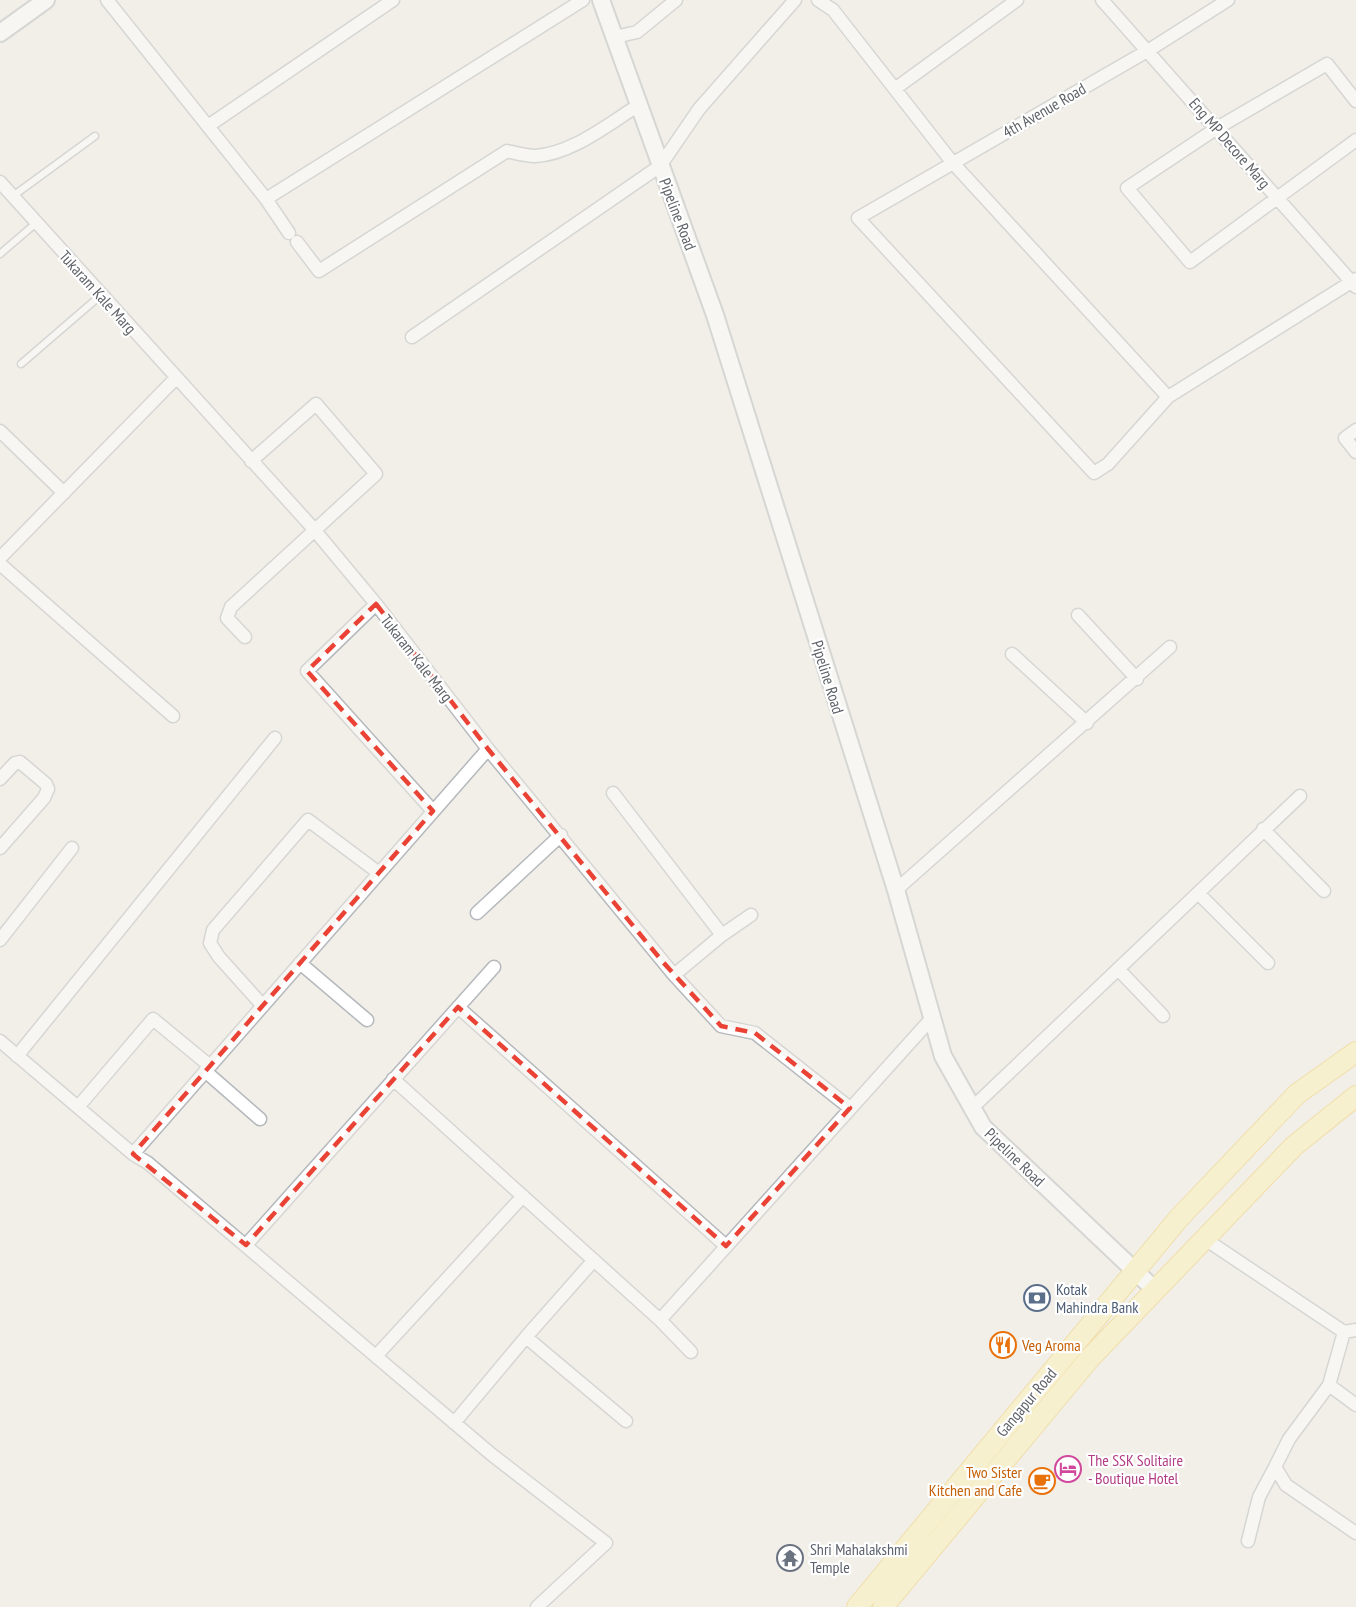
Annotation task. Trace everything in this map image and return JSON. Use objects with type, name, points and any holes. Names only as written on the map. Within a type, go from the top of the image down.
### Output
[{"type":"main road","name":"Gangapur Road","points":[[857,1607],[1179,1218],[1297,1094],[1356,1052]]},
{"type":"main road","name":"Gangapur Road","points":[[883,1607],[1090,1358],[1294,1146],[1356,1096]]},
{"type":"street","points":[[107,0],[266,199],[319,271],[507,151],[532,156],[550,154],[593,134],[639,105]]},
{"type":"street","points":[[208,126],[393,0]]},
{"type":"street","points":[[266,199],[584,0]]},
{"type":"street","name":"Pipeline Road","points":[[601,0],[715,315],[896,890],[943,1056],[983,1126],[1154,1289]]},
{"type":"street","points":[[615,38],[637,32],[675,0]]},
{"type":"street","points":[[412,337],[660,166],[706,101],[795,0]]},
{"type":"street","points":[[818,0],[833,10],[952,162],[1168,397],[1355,283]]},
{"type":"street","points":[[896,88],[1017,0]]},
{"type":"street","name":"Eng MP Decore Marg","points":[[1102,0],[1355,283]]},
{"type":"street","name":"4th Avenue Road","points":[[1168,397],[1108,464],[1094,473],[858,218],[1149,50],[1228,0]]},
{"type":"street","points":[[0,33],[37,3]]},
{"type":"street","points":[[1356,101],[1327,64],[1217,128],[1127,188],[1190,262],[1356,140]]},
{"type":"street","name":"Tukaram Kale Marg","points":[[0,182],[315,531],[376,604],[488,749],[674,975],[721,1026],[755,1033],[850,1108]]},
{"type":"street","points":[[0,558],[176,378]]},
{"type":"street","points":[[245,637],[227,618],[231,607],[376,474],[316,404],[251,461]]},
{"type":"street","points":[[1356,430],[1345,438],[1356,452]]},
{"type":"street","points":[[0,431],[64,493]]},
{"type":"street","points":[[0,564],[173,716]]},
{"type":"street","points":[[376,604],[307,671],[433,811]]},
{"type":"street","points":[[1078,615],[1137,679]]},
{"type":"street","points":[[896,890],[1137,679],[1170,647]]},
{"type":"street","points":[[1012,654],[1087,723]]},
{"type":"street","points":[[17,1056],[276,738]]},
{"type":"street","points":[[133,1154],[488,749]]},
{"type":"street","points":[[0,779],[15,763],[20,762],[46,784],[48,789],[44,798],[0,848]]},
{"type":"street","points":[[613,794],[722,935]]},
{"type":"street","points":[[972,1108],[1300,796]]},
{"type":"street","points":[[263,1006],[219,957],[210,943],[213,930],[308,820],[379,873]]},
{"type":"street","points":[[1263,829],[1324,891]]},
{"type":"street","points":[[477,913],[561,835]]},
{"type":"street","points":[[0,940],[72,849]]},
{"type":"street","points":[[1198,893],[1268,963]]},
{"type":"street","points":[[674,975],[750,915]]},
{"type":"street","points":[[300,963],[366,1020]]},
{"type":"street","points":[[246,1245],[494,967]]},
{"type":"street","points":[[1118,969],[1163,1016]]},
{"type":"street","points":[[458,1007],[726,1246]]},
{"type":"street","points":[[660,1320],[932,1018]]},
{"type":"street","points":[[78,1107],[153,1019],[260,1119]]},
{"type":"street","points":[[0,1041],[133,1154],[148,1163],[246,1245],[454,1423],[606,1543],[537,1607]]},
{"type":"street","points":[[393,1079],[660,1320],[691,1352]]},
{"type":"street","points":[[376,1356],[523,1196]]},
{"type":"street","points":[[1205,1239],[1350,1331],[1329,1385],[1289,1439],[1259,1497],[1248,1541]]},
{"type":"street","points":[[454,1423],[594,1260]]},
{"type":"street","points":[[526,1337],[626,1421]]},
{"type":"street","points":[[1329,1385],[1356,1405]]},
{"type":"street","points":[[1275,1467],[1286,1485],[1356,1533]]},
{"type":"lane","points":[[13,196],[95,136]]},
{"type":"lane","points":[[0,254],[36,224]]},
{"type":"lane","points":[[21,364],[101,295]]},
{"type":"highlighted area","points":[[376,604],[488,749],[662,961],[721,1026],[755,1033],[850,1108],[726,1246],[458,1007],[246,1245],[133,1154],[433,811],[307,671]]},
{"type":"place","name":"Kotak Mahindra Bank","points":[[1037,1298]]},
{"type":"place","name":"Veg Aroma","points":[[1003,1345]]},
{"type":"place","name":"The SSK Solitaire - Boutique Hotel","points":[[1068,1469]]},
{"type":"place","name":"Two Sister Kitchen and Cafe","points":[[1042,1481]]},
{"type":"place","name":"Shri Mahalakshmi Temple","points":[[790,1558]]}]
